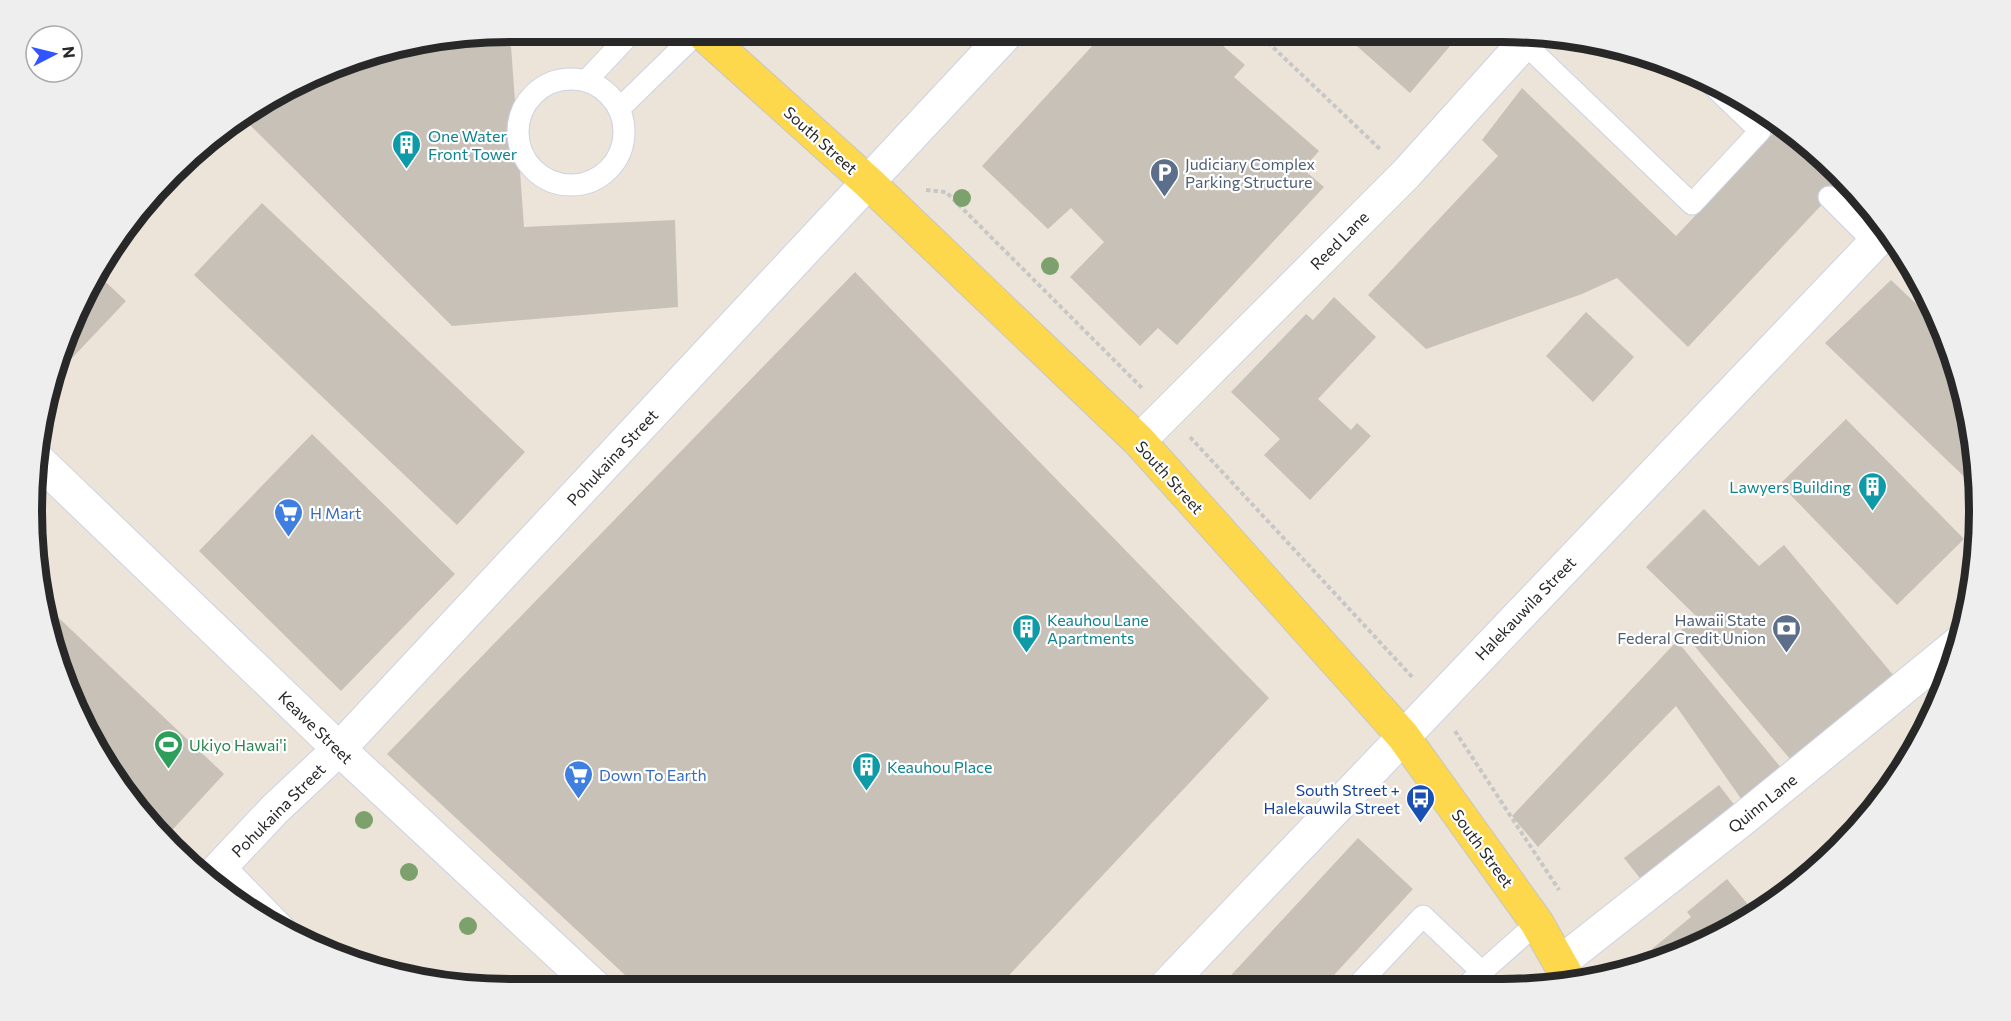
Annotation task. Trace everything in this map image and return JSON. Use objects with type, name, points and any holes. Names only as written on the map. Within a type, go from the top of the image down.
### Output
[{"type":"main road","name":"South Street","points":[[711,42],[869,183],[1139,441],[1403,736],[1537,923],[1566,973]]},
{"type":"street","name":"Pohukaina Street","points":[[217,871],[275,809],[339,749],[999,42]]},
{"type":"street","name":"Reed Lane","points":[[1139,441],[1406,174],[1524,43]]},
{"type":"street","name":"Halekauwila Street","points":[[1173,979],[1881,237]]},
{"type":"street","name":"Keawe Street","points":[[44,467],[339,749],[586,979]]},
{"type":"street","name":"Quinn Lane","points":[[1566,973],[1744,818],[1947,653]]},
{"type":"lane","points":[[586,81],[623,42]]},
{"type":"lane","points":[[619,109],[689,42]]},
{"type":"lane","points":[[1533,43],[1692,204],[1765,134],[1732,104]]},
{"type":"lane","points":[[562,79],[586,81],[608,94],[619,109],[624,140],[619,156],[608,170],[593,181],[575,185],[557,184],[540,176],[527,163],[519,146],[518,127],[522,109],[533,94],[547,84],[562,79]]},
{"type":"lane","points":[[1829,196],[1880,236]]},
{"type":"lane","points":[[217,871],[254,902]]},
{"type":"lane","points":[[1364,979],[1423,916],[1476,979]]},
{"type":"lane","points":[[1480,979],[1537,923]]},
{"type":"path","points":[[1267,42],[1406,174]]},
{"type":"building","name":"One Water Front Tower","points":[[511,42],[524,227],[675,220],[678,307],[452,326],[248,123],[303,90],[389,58],[449,46]]},
{"type":"building","name":"Judiciary Complex Parking Structure","points":[[1096,42],[1219,42],[1245,65],[1234,77],[1319,151],[1303,169],[1324,187],[1177,345],[1158,328],[1140,346],[1070,277],[1104,242],[1071,208],[1048,229],[982,166]]},
{"type":"building","points":[[1352,42],[1453,42],[1410,93]]},
{"type":"building","points":[[1522,88],[1676,236],[1775,131],[1809,158],[1839,187],[1688,347],[1617,278],[1582,294],[1426,349],[1368,295],[1498,156],[1482,140]]},
{"type":"building","points":[[262,203],[525,452],[457,525],[194,275]]},
{"type":"building","name":"Keauhou Lane Apartments","points":[[855,272],[1269,698],[1006,979],[629,979],[387,754]]},
{"type":"building","points":[[103,280],[126,301],[65,365],[90,303]]},
{"type":"building","points":[[1891,280],[1925,312],[1953,389],[1965,449],[1968,480],[1825,343]]},
{"type":"building","points":[[1334,297],[1376,337],[1318,399],[1351,430],[1357,423],[1371,436],[1310,500],[1264,455],[1280,439],[1231,392],[1306,314],[1313,320]]},
{"type":"building","points":[[1586,312],[1634,357],[1593,402],[1546,356]]},
{"type":"building","name":"Lawyers Building","points":[[1846,419],[1964,539],[1897,605],[1780,484]]},
{"type":"building","points":[[312,434],[455,574],[341,691],[199,551]]},
{"type":"building","name":"Hawaii State Federal Credit Union","points":[[1704,509],[1759,566],[1784,545],[1894,676],[1790,759],[1681,630],[1697,617],[1646,567]]},
{"type":"building","points":[[54,613],[224,774],[170,832],[121,771],[90,718],[67,661]]},
{"type":"building","points":[[1677,641],[1787,775],[1749,810],[1676,706],[1538,847],[1512,816]]},
{"type":"building","points":[[1719,785],[1742,815],[1647,887],[1624,858]]},
{"type":"building","points":[[1358,838],[1413,889],[1330,979],[1227,979]]},
{"type":"building","points":[[1727,879],[1750,907],[1708,931],[1655,953],[1652,949],[1691,917],[1687,912]]},
{"type":"place","name":"One Water Front Tower","points":[[407,170]]},
{"type":"place","name":"Judiciary Complex Parking Structure","points":[[1164,198]]},
{"type":"place","name":"Lawyers Building","points":[[1872,512]]},
{"type":"place","name":"H Mart","points":[[289,538]]},
{"type":"place","name":"Keauhou Lane Apartments","points":[[1026,654]]},
{"type":"place","name":"Hawaii State Federal Credit Union","points":[[1787,654]]},
{"type":"place","name":"Ukiyo Hawai'i","points":[[168,770]]},
{"type":"place","name":"Keauhou Place","points":[[866,792]]},
{"type":"place","name":"Down To Earth","points":[[578,800]]},
{"type":"place","name":"South Street + Halekauwila Street","points":[[1421,824]]}]
